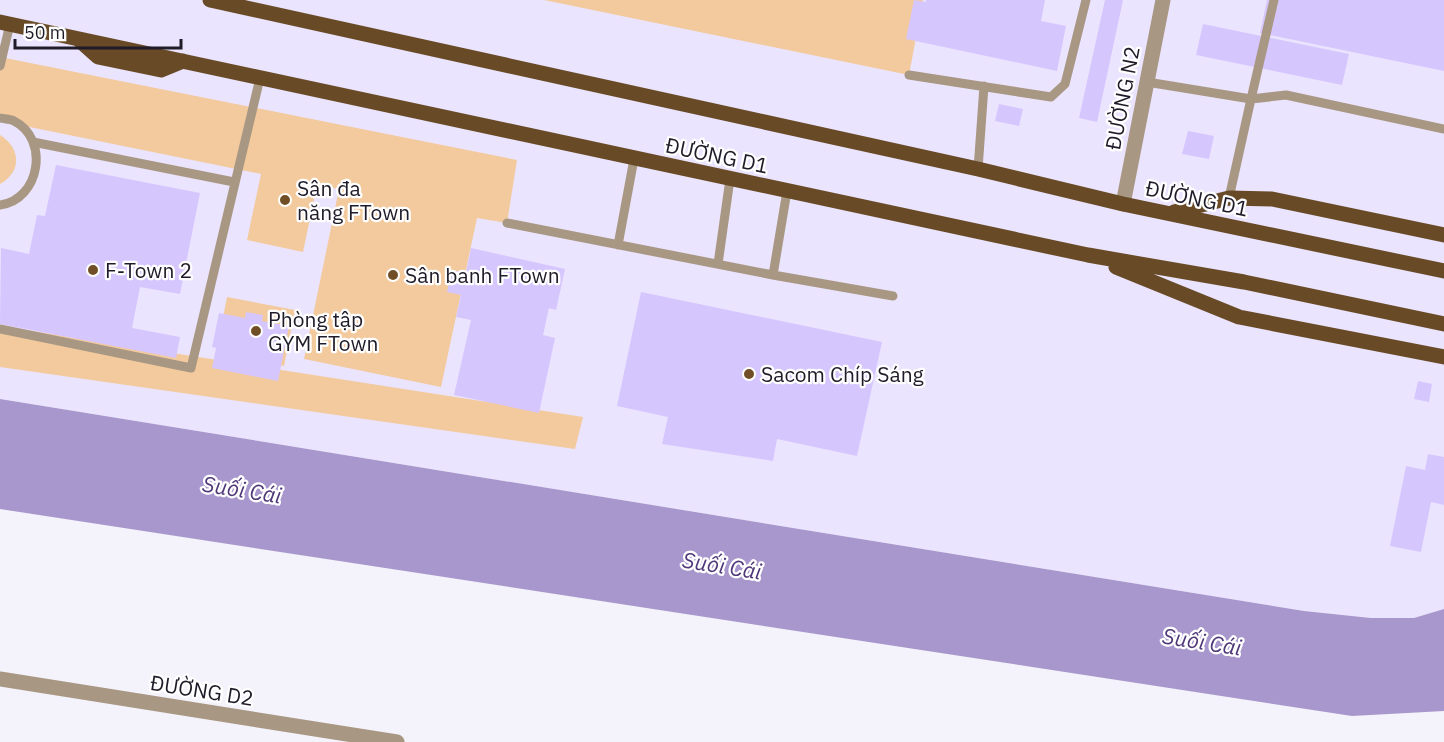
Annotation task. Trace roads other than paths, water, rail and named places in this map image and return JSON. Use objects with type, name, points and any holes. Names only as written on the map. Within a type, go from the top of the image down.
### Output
[{"type":"main road","name":"ĐƯỜNG D1","points":[[210,0],[978,168],[1168,214],[1444,272]]},
{"type":"main road","name":"ĐƯỜNG D1","points":[[5,23],[1088,255],[1244,282],[1444,324]]},
{"type":"main road","points":[[1168,214],[1229,198],[1272,199],[1444,236]]},
{"type":"main road","points":[[1088,255],[1239,317],[1444,357]]},
{"type":"street","name":"ĐƯỜNG N2","points":[[1123,204],[1163,0]]},
{"type":"street","name":"ĐƯỜNG D2","points":[[0,679],[355,739],[397,742]]},
{"type":"lane","points":[[909,75],[1051,97],[1065,84],[1086,0]]},
{"type":"lane","points":[[1229,198],[1274,0]]},
{"type":"lane","points":[[0,66],[5,23]]},
{"type":"lane","points":[[0,328],[191,368],[260,78]]},
{"type":"lane","points":[[1147,82],[1251,99],[1286,95],[1444,129]]},
{"type":"lane","points":[[978,168],[984,86]]},
{"type":"lane","points":[[0,118],[14,121],[25,130],[33,142],[37,163],[33,179],[18,198],[0,205]]},
{"type":"lane","points":[[33,142],[234,182]]},
{"type":"lane","points":[[618,245],[634,159]]},
{"type":"lane","points":[[718,264],[730,179]]},
{"type":"lane","points":[[773,275],[787,191]]},
{"type":"lane","points":[[507,223],[893,296]]},
{"type":"water","name":"Suối Cái","points":[[0,399],[1304,611],[1371,618],[1414,618],[1444,609],[1444,711],[1352,716],[0,509]]},
{"type":"place","name":"Sân đa năng FTown","points":[[285,200]]},
{"type":"place","name":"F-Town 2","points":[[93,270]]},
{"type":"place","name":"Sân banh FTown","points":[[393,275]]},
{"type":"place","name":"Phòng tập GYM FTown","points":[[256,331]]},
{"type":"place","name":"Sacom Chíp Sáng","points":[[749,374]]}]
